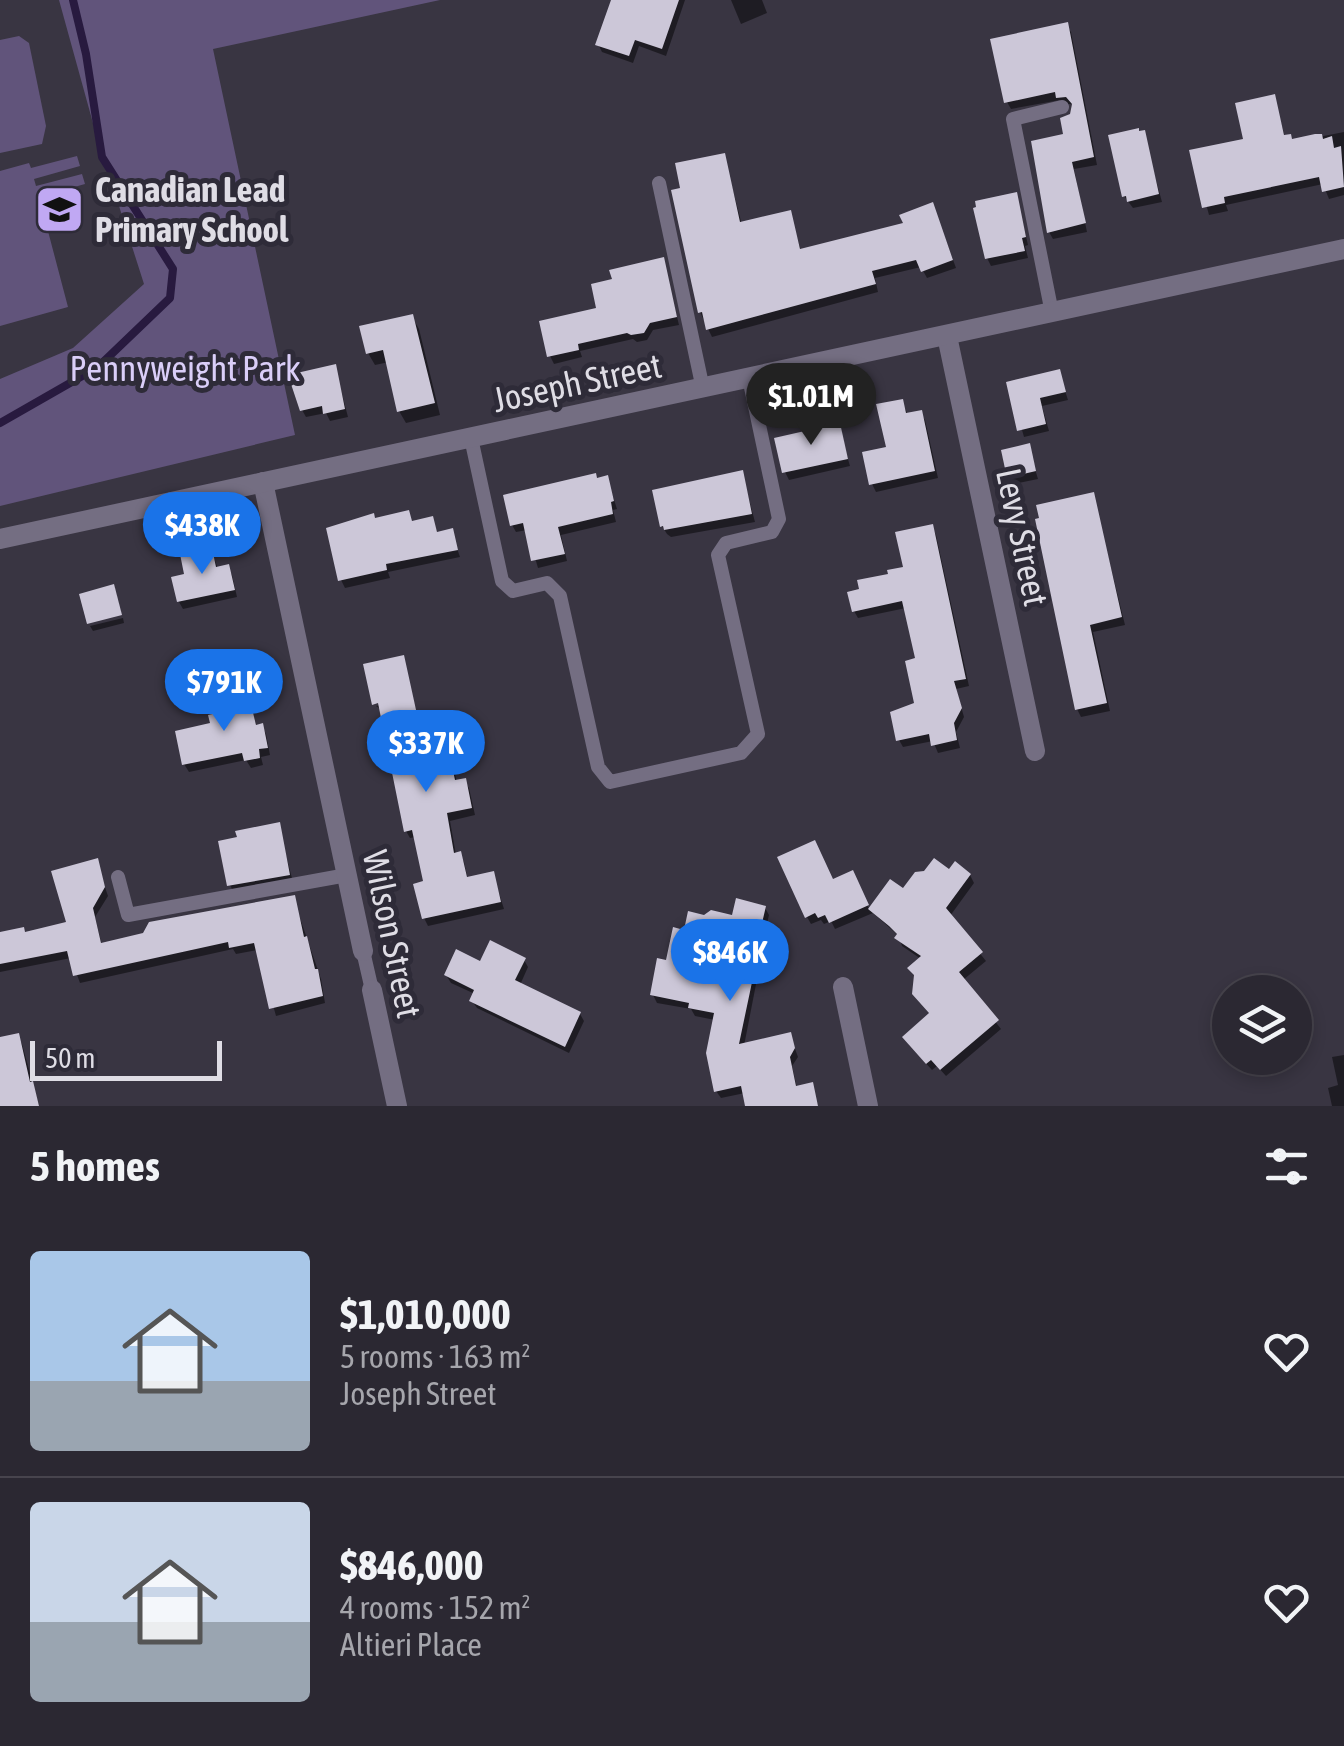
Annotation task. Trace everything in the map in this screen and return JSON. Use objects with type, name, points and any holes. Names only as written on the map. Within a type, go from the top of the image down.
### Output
[{"type":"street","name":"Joseph Street","points":[[0,539],[1344,249]]},
{"type":"street","name":"Levy Street","points":[[947,336],[1035,750]]},
{"type":"street","name":"Wilson Street","points":[[263,482],[364,951]]},
{"type":"street","points":[[843,987],[868,1106]]},
{"type":"street","name":"Wilson Street","points":[[372,990],[397,1106]]},
{"type":"lane","points":[[1052,313],[1014,119],[1062,108]]},
{"type":"lane","points":[[659,183],[703,388]]},
{"type":"lane","points":[[472,438],[502,581],[513,591],[547,583],[560,596],[598,768],[610,782],[741,753],[758,734],[718,555],[726,543],[772,532],[780,519],[749,378]]},
{"type":"lane","points":[[118,877],[128,915],[347,876]]},
{"type":"lane","name":"Wilson Street","points":[[364,951],[372,990]]},
{"type":"green space","name":"Pennyweight Park","points":[[59,0],[440,0],[213,49],[295,435],[0,506],[0,379],[73,348],[144,284]]},
{"type":"green space","points":[[19,36],[29,43],[46,126],[42,144],[0,153],[0,40]]},
{"type":"green space","points":[[77,156],[80,166],[34,179],[36,186],[82,174],[85,184],[39,197],[68,307],[0,326],[0,171]]},
{"type":"building","points":[[611,0],[679,0],[662,49],[635,40],[629,56],[595,45]]},
{"type":"building","points":[[1068,22],[1094,157],[1072,162],[1086,223],[1047,233],[1031,141],[1063,134],[1060,118],[1070,114],[1072,104],[1066,97],[1056,98],[1055,92],[1004,103],[990,39]]},
{"type":"building","points":[[1275,94],[1284,135],[1291,134],[1292,139],[1322,134],[1323,139],[1332,136],[1334,148],[1341,146],[1344,187],[1322,192],[1319,177],[1224,197],[1225,203],[1202,208],[1189,150],[1243,139],[1235,103]]},
{"type":"building","points":[[1145,130],[1159,194],[1127,202],[1126,196],[1122,197],[1108,135]]},
{"type":"building","points":[[725,153],[740,222],[791,210],[800,249],[903,223],[899,215],[933,202],[953,260],[921,272],[916,260],[872,271],[876,284],[706,330],[702,312],[698,313],[671,190],[680,188],[675,163]]},
{"type":"building","points":[[1017,192],[1025,251],[985,259],[973,208],[975,201]]},
{"type":"building","points":[[664,257],[677,317],[650,323],[644,333],[578,344],[579,350],[547,357],[539,321],[596,308],[591,284],[612,279],[609,270]]},
{"type":"building","points":[[413,314],[435,403],[397,412],[383,350],[366,354],[359,326]]},
{"type":"building","points":[[336,364],[345,409],[323,414],[322,406],[300,411],[288,375]]},
{"type":"building","points":[[1060,369],[1066,392],[1040,398],[1046,424],[1017,431],[1006,382]]},
{"type":"building","points":[[903,399],[906,413],[922,410],[935,471],[869,485],[862,452],[886,447],[876,404]]},
{"type":"building","points":[[840,423],[848,459],[782,473],[774,438]]},
{"type":"building","points":[[1030,443],[1036,471],[1007,478],[1001,450]]},
{"type":"building","points":[[743,470],[752,514],[664,530],[660,527],[652,490]]},
{"type":"building","points":[[596,473],[597,478],[608,475],[613,514],[558,527],[565,554],[531,561],[523,523],[510,526],[503,495]]},
{"type":"building","points":[[1094,492],[1122,617],[1090,625],[1107,703],[1075,710],[1035,519],[1039,518],[1036,505]]},
{"type":"building","points":[[409,510],[412,521],[433,516],[437,532],[453,528],[458,550],[386,564],[387,570],[338,581],[326,528],[374,513],[375,518]]},
{"type":"building","points":[[933,524],[966,679],[954,681],[962,708],[954,723],[957,740],[931,746],[929,734],[896,741],[890,712],[914,703],[905,661],[915,658],[902,601],[852,612],[847,592],[859,589],[857,580],[903,567],[895,532]]},
{"type":"building","points":[[212,548],[216,567],[229,564],[235,590],[177,602],[171,577],[184,574],[180,554]]},
{"type":"building","points":[[114,584],[122,615],[87,624],[79,594]]},
{"type":"building","points":[[404,655],[420,728],[443,723],[455,780],[466,778],[472,808],[447,813],[454,853],[461,851],[467,877],[494,871],[501,902],[422,919],[413,884],[423,881],[412,830],[404,832],[378,703],[372,705],[363,664]]},
{"type":"building","points":[[247,688],[256,725],[263,723],[268,748],[259,749],[260,758],[244,761],[242,753],[182,765],[175,731],[210,723],[208,715],[231,710],[228,697]]},
{"type":"building","points":[[280,822],[290,875],[227,886],[218,841],[237,837],[235,831]]},
{"type":"building","points":[[815,840],[833,879],[853,870],[869,905],[829,923],[825,915],[818,918],[815,913],[805,918],[777,857]]},
{"type":"building","points":[[98,858],[105,887],[93,908],[101,943],[143,933],[149,922],[295,895],[323,996],[269,1009],[254,943],[229,948],[228,942],[73,976],[67,951],[0,964],[0,932],[24,927],[25,932],[66,922],[51,871]]},
{"type":"building","points":[[934,858],[949,869],[955,861],[971,874],[946,908],[983,952],[959,972],[999,1020],[940,1070],[931,1060],[926,1064],[902,1037],[929,1013],[912,994],[914,975],[907,968],[921,956],[894,938],[897,934],[868,909],[890,879],[903,888],[915,872],[924,871]]},
{"type":"building","points":[[736,898],[766,906],[757,945],[765,947],[760,969],[755,968],[739,1044],[791,1032],[795,1048],[790,1057],[796,1086],[813,1082],[818,1106],[745,1106],[741,1086],[714,1092],[706,1053],[714,1013],[650,995],[657,958],[666,960],[673,927],[684,930],[688,911],[704,915],[711,910],[732,915]]},
{"type":"building","points":[[490,940],[526,958],[515,980],[581,1012],[565,1047],[469,1001],[474,990],[444,975],[456,949],[480,961]]},
{"type":"building","points":[[19,1033],[39,1106],[0,1106],[0,1037]]},
{"type":"waterway","points":[[0,423],[98,367],[170,298],[173,269],[102,157],[73,0]]},
{"type":"place","name":"Canadian Lead Primary School","points":[[60,209]]}]
